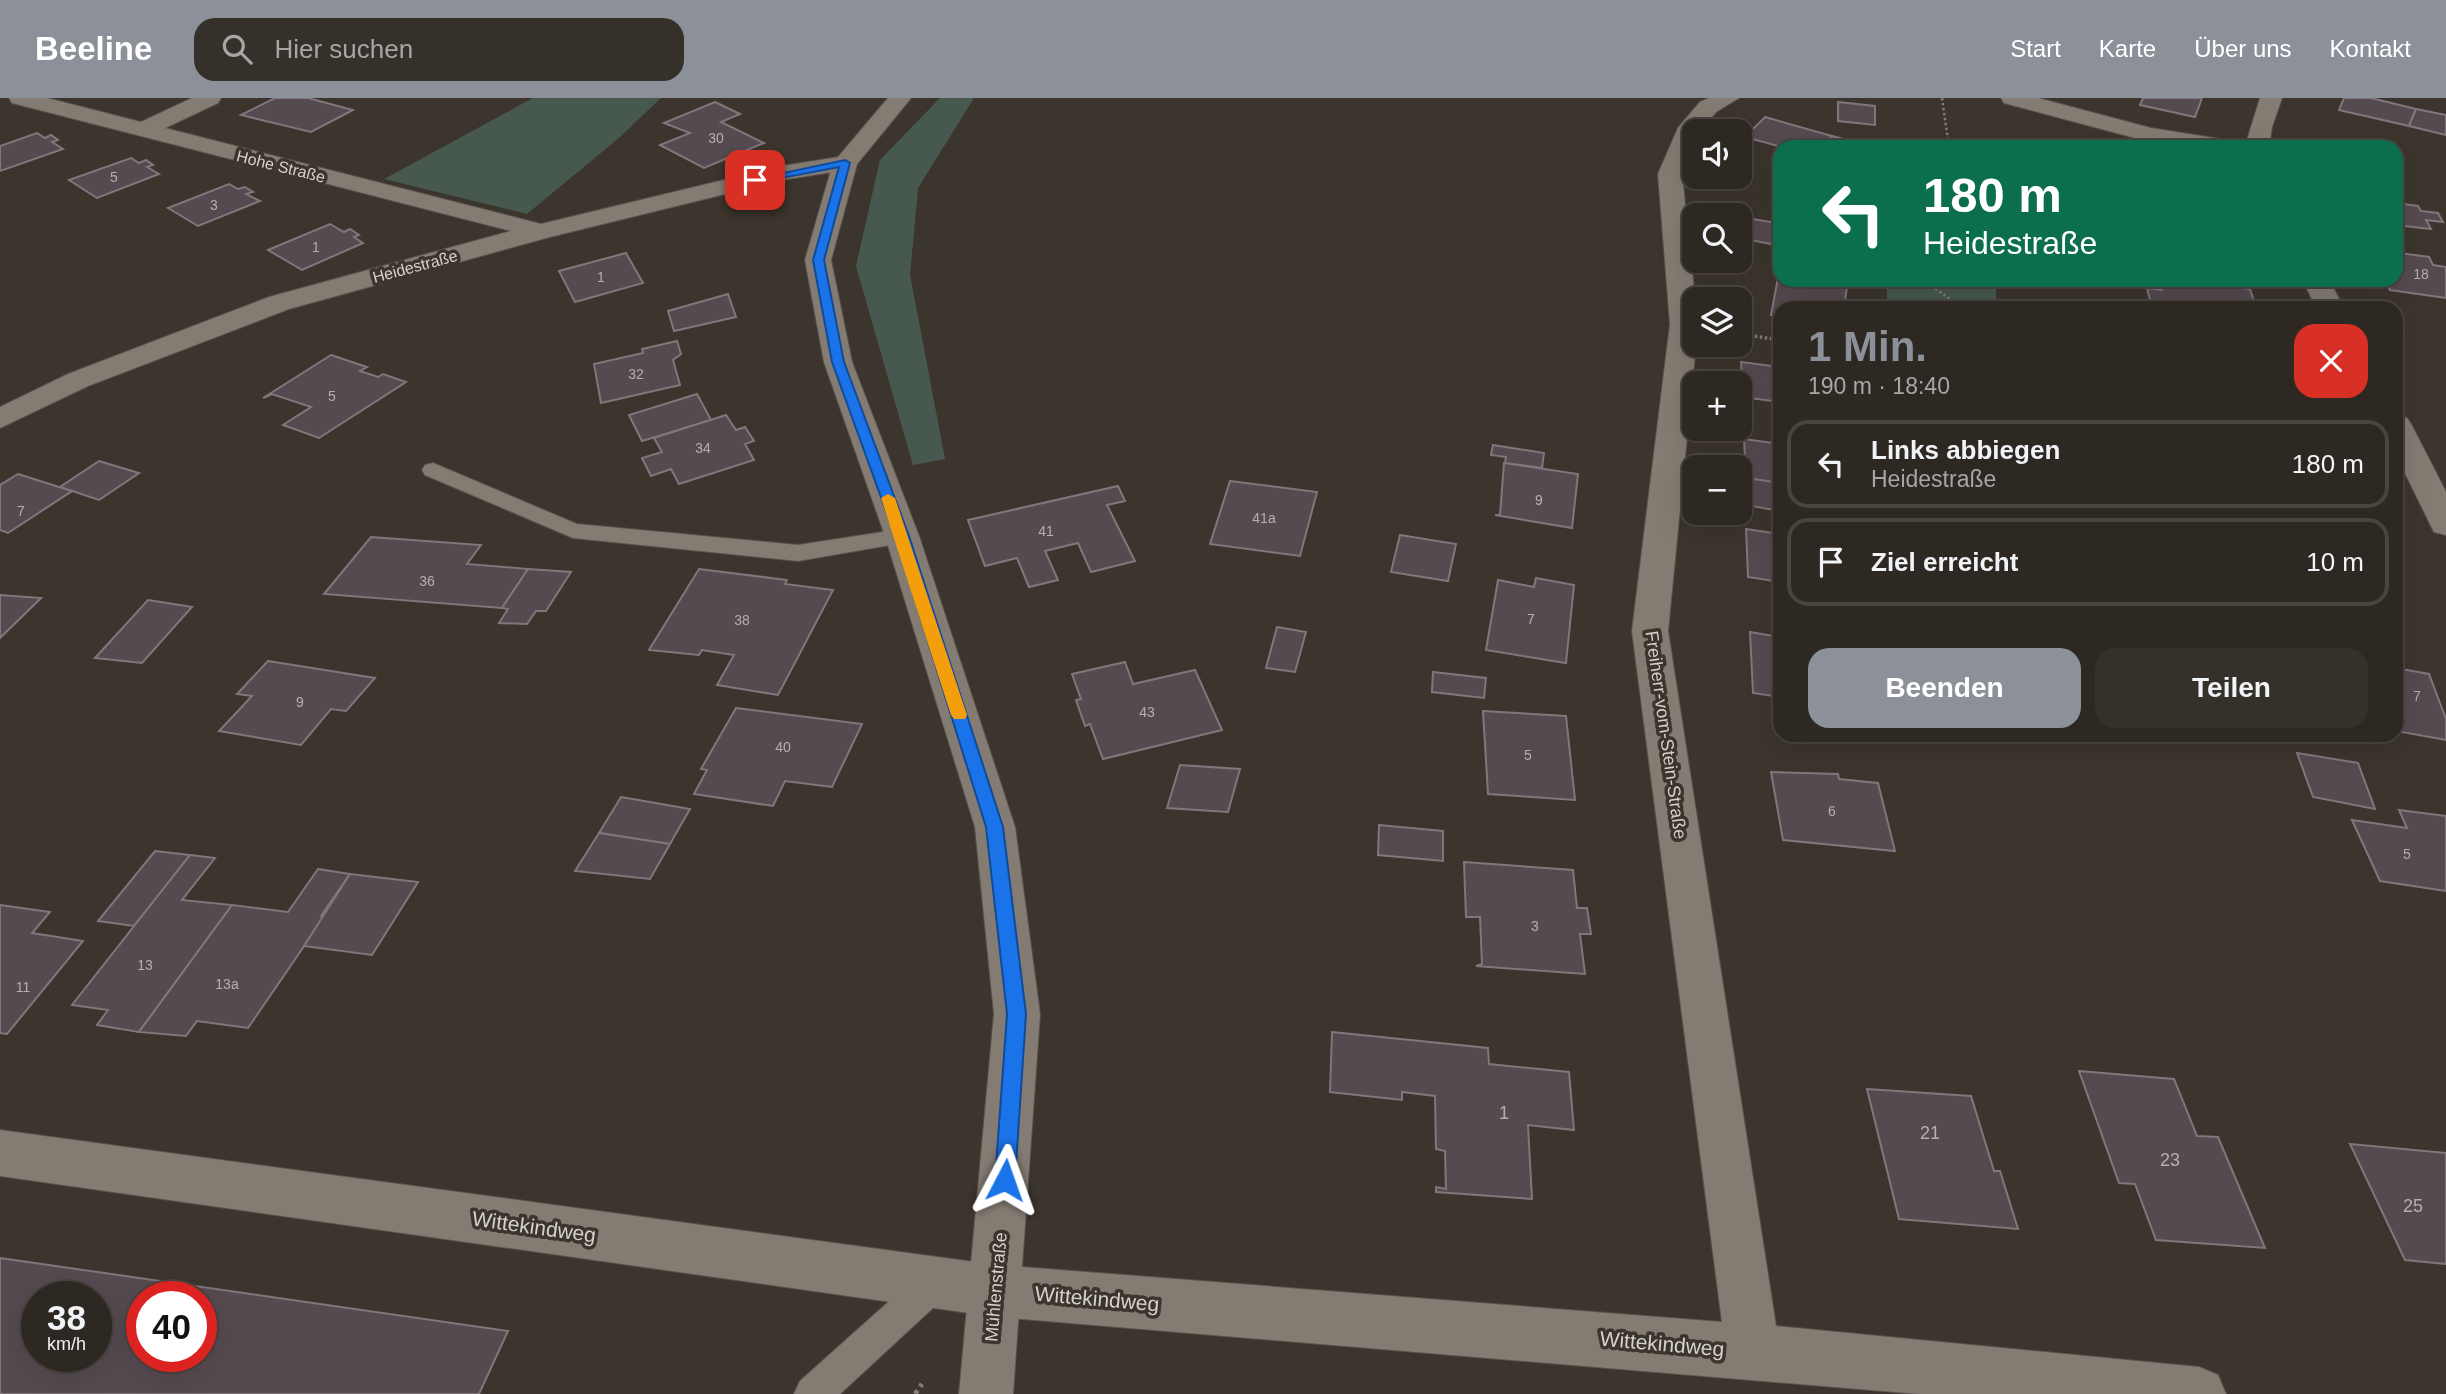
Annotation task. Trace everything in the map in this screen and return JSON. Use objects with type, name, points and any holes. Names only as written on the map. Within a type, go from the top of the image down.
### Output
[{"type":"street","name":"Hohe Straße","points":[[20,98],[141,131],[542,231]]},
{"type":"street","points":[[141,131],[210,98]]},
{"type":"street","name":"Mühlenstraße","points":[[900,98],[845,163],[818,260],[838,362],[902,536],[995,827],[1017,1014],[997,1291],[986,1394]]},
{"type":"street","name":"Freiherr-vom-Stein-Straße","points":[[1728,98],[1708,107],[1690,128],[1670,173],[1684,324],[1650,631],[1753,1351]]},
{"type":"street","points":[[2012,98],[2150,135],[2186,140]]},
{"type":"street","points":[[2258,140],[2260,127],[2272,98]]},
{"type":"street","name":"Heidestraße","points":[[0,419],[78,380],[279,303],[542,231],[782,173],[845,163]]},
{"type":"street","points":[[2403,438],[2446,524]]},
{"type":"street","name":"Wittekindweg","points":[[0,1153],[997,1291],[1753,1351],[2199,1394]]},
{"type":"lane","points":[[433,470],[573,531],[798,553],[902,536]]},
{"type":"lane","points":[[813,1394],[935,1283]]},
{"type":"path","points":[[1942,98],[1948,140]]},
{"type":"path","points":[[1933,287],[1953,301]]},
{"type":"path","points":[[1752,336],[1773,340]]},
{"type":"green space","points":[[533,98],[661,98],[620,137],[527,214],[384,179]]},
{"type":"green space","points":[[940,98],[974,98],[918,188],[910,275],[945,459],[913,465],[856,266],[880,160]]},
{"type":"green space","points":[[1887,287],[1996,287],[1996,301],[1887,301]]},
{"type":"building","points":[[275,98],[308,98],[353,110],[311,132],[241,115]]},
{"type":"building","points":[[2143,98],[2202,98],[2195,117],[2140,105]]},
{"type":"building","points":[[2344,98],[2371,98],[2416,109],[2409,126],[2339,110]]},
{"type":"building","points":[[715,102],[740,114],[721,122],[764,143],[704,168],[660,145],[690,133],[664,123]]},
{"type":"building","points":[[1838,102],[1875,106],[1875,125],[1838,121]]},
{"type":"building","points":[[2416,109],[2446,115],[2446,135],[2409,126]]},
{"type":"building","points":[[1765,117],[1832,136],[1828,140],[1773,140],[1773,145],[1752,139],[1752,130]]},
{"type":"building","points":[[37,133],[45,138],[51,135],[58,140],[52,142],[63,149],[0,171],[0,146]]},
{"type":"building","points":[[1832,136],[1847,140],[1828,140]]},
{"type":"building","points":[[131,158],[139,163],[146,160],[153,165],[147,167],[159,174],[97,198],[69,180]]},
{"type":"building","points":[[229,184],[238,189],[245,187],[253,192],[246,194],[260,201],[198,226],[168,208]]},
{"type":"building","points":[[2403,204],[2418,206],[2421,211],[2438,213],[2443,222],[2426,220],[2431,229],[2403,226]]},
{"type":"building","points":[[1752,219],[1773,222],[1771,244],[1752,240]]},
{"type":"building","points":[[330,224],[344,232],[350,229],[359,235],[354,237],[363,243],[302,270],[268,250]]},
{"type":"building","points":[[626,253],[643,283],[575,302],[559,271]]},
{"type":"building","points":[[2403,253],[2429,257],[2433,265],[2446,267],[2446,298],[2390,290],[2388,287],[2403,287]]},
{"type":"building","points":[[1776,287],[1847,287],[1845,301],[1774,301]]},
{"type":"building","points":[[2161,287],[2236,287],[2250,289],[2254,301],[2150,301],[2147,288],[2162,290]]},
{"type":"building","points":[[728,294],[736,317],[674,331],[668,311]]},
{"type":"building","points":[[677,341],[681,354],[673,360],[680,385],[601,403],[594,364],[643,353],[642,349]]},
{"type":"building","points":[[331,355],[367,367],[360,371],[378,377],[383,374],[406,382],[319,438],[283,425],[311,407],[272,394],[263,398]]},
{"type":"building","points":[[1741,362],[1773,366],[1773,401],[1752,398],[1752,371],[1742,371]]},
{"type":"building","points":[[697,394],[711,420],[642,441],[629,415]]},
{"type":"building","points":[[726,415],[736,430],[745,427],[754,441],[745,444],[754,460],[679,484],[671,469],[651,476],[642,458],[662,452],[654,438]]},
{"type":"building","points":[[1744,441],[1773,443],[1773,482],[1752,479],[1752,455],[1745,455]]},
{"type":"building","points":[[1493,445],[1544,453],[1542,468],[1505,463],[1506,457],[1491,455]]},
{"type":"building","points":[[99,461],[139,473],[99,500],[60,487]]},
{"type":"building","points":[[1504,463],[1578,474],[1572,528],[1495,515],[1500,515]]},
{"type":"building","points":[[18,474],[72,491],[8,533],[0,530],[0,485]]},
{"type":"building","points":[[1752,479],[1773,482],[1773,510],[1752,506]]},
{"type":"building","points":[[1230,481],[1317,492],[1300,556],[1210,544]]},
{"type":"building","points":[[1118,486],[1125,501],[1107,505],[1135,561],[1091,572],[1078,543],[1045,551],[1058,580],[1029,587],[1017,558],[985,566],[968,520]]},
{"type":"building","points":[[1746,529],[1773,533],[1773,581],[1748,577]]},
{"type":"building","points":[[1400,535],[1456,544],[1448,581],[1391,572]]},
{"type":"building","points":[[371,537],[481,545],[467,564],[528,569],[502,608],[324,594]]},
{"type":"building","points":[[528,569],[571,572],[546,611],[536,611],[527,624],[499,623],[508,609],[502,608]]},
{"type":"building","points":[[699,569],[787,580],[785,584],[833,590],[778,695],[717,685],[734,655],[702,650],[699,655],[649,650]]},
{"type":"building","points":[[1536,578],[1574,585],[1566,663],[1486,650],[1498,580],[1534,587]]},
{"type":"building","points":[[0,595],[41,598],[0,638]]},
{"type":"building","points":[[148,600],[192,607],[142,663],[95,658]]},
{"type":"building","points":[[1277,627],[1306,632],[1295,672],[1266,668]]},
{"type":"building","points":[[1750,632],[1773,636],[1773,696],[1753,693]]},
{"type":"building","points":[[268,661],[375,678],[346,711],[331,709],[301,745],[219,731],[252,696],[237,694]]},
{"type":"building","points":[[1125,662],[1133,684],[1195,670],[1222,730],[1103,759],[1090,724],[1085,726],[1076,700],[1081,699],[1072,674]]},
{"type":"building","points":[[2403,669],[2429,674],[2446,719],[2446,740],[2403,732]]},
{"type":"building","points":[[1433,672],[1486,678],[1484,698],[1432,692]]},
{"type":"building","points":[[736,708],[862,724],[832,787],[785,781],[773,806],[694,794],[707,770],[701,769]]},
{"type":"building","points":[[1483,711],[1566,716],[1575,800],[1488,794]]},
{"type":"building","points":[[2297,753],[2358,763],[2375,809],[2313,797]]},
{"type":"building","points":[[1180,765],[1240,769],[1228,812],[1167,808]]},
{"type":"building","points":[[1771,772],[1838,774],[1839,779],[1878,783],[1895,851],[1783,840]]},
{"type":"building","points":[[621,797],[690,809],[670,844],[599,833]]},
{"type":"building","points":[[2399,810],[2446,816],[2446,891],[2380,881],[2352,820],[2407,828]]},
{"type":"building","points":[[1379,825],[1443,831],[1443,861],[1378,855]]},
{"type":"building","points":[[599,833],[670,844],[650,879],[575,871]]},
{"type":"building","points":[[155,851],[190,855],[134,926],[98,921]]},
{"type":"building","points":[[190,855],[215,858],[182,900],[232,905],[139,1032],[97,1025],[108,1010],[72,1005]]},
{"type":"building","points":[[1464,862],[1573,870],[1577,908],[1587,908],[1591,934],[1580,934],[1585,974],[1476,966],[1482,964],[1480,917],[1466,917]]},
{"type":"building","points":[[318,869],[350,874],[248,1028],[197,1021],[186,1036],[139,1032],[232,905],[288,912]]},
{"type":"building","points":[[350,874],[418,882],[372,955],[304,946]]},
{"type":"building","points":[[0,905],[50,912],[32,933],[83,941],[7,1034],[0,1033]]},
{"type":"building","points":[[1332,1032],[1488,1048],[1489,1064],[1569,1072],[1574,1130],[1528,1125],[1532,1199],[1436,1192],[1436,1187],[1446,1189],[1445,1151],[1436,1149],[1435,1096],[1402,1092],[1402,1100],[1330,1092]]},
{"type":"building","points":[[2079,1071],[2174,1079],[2197,1136],[2218,1137],[2265,1248],[2156,1240],[2135,1184],[2119,1183]]},
{"type":"building","points":[[1867,1089],[1971,1096],[1994,1171],[2000,1171],[2018,1229],[1899,1219]]},
{"type":"building","points":[[2350,1144],[2446,1153],[2446,1264],[2405,1260]]},
{"type":"building","points":[[0,1258],[160,1281],[126,1281],[126,1372],[217,1372],[217,1289],[508,1331],[479,1394],[0,1394]]},
{"type":"slow traffic","points":[[888,498],[959,715]]},
{"type":"route","points":[[755,180],[845,163],[818,260],[838,362],[902,536],[995,827],[1017,1014],[1005,1180]]}]
